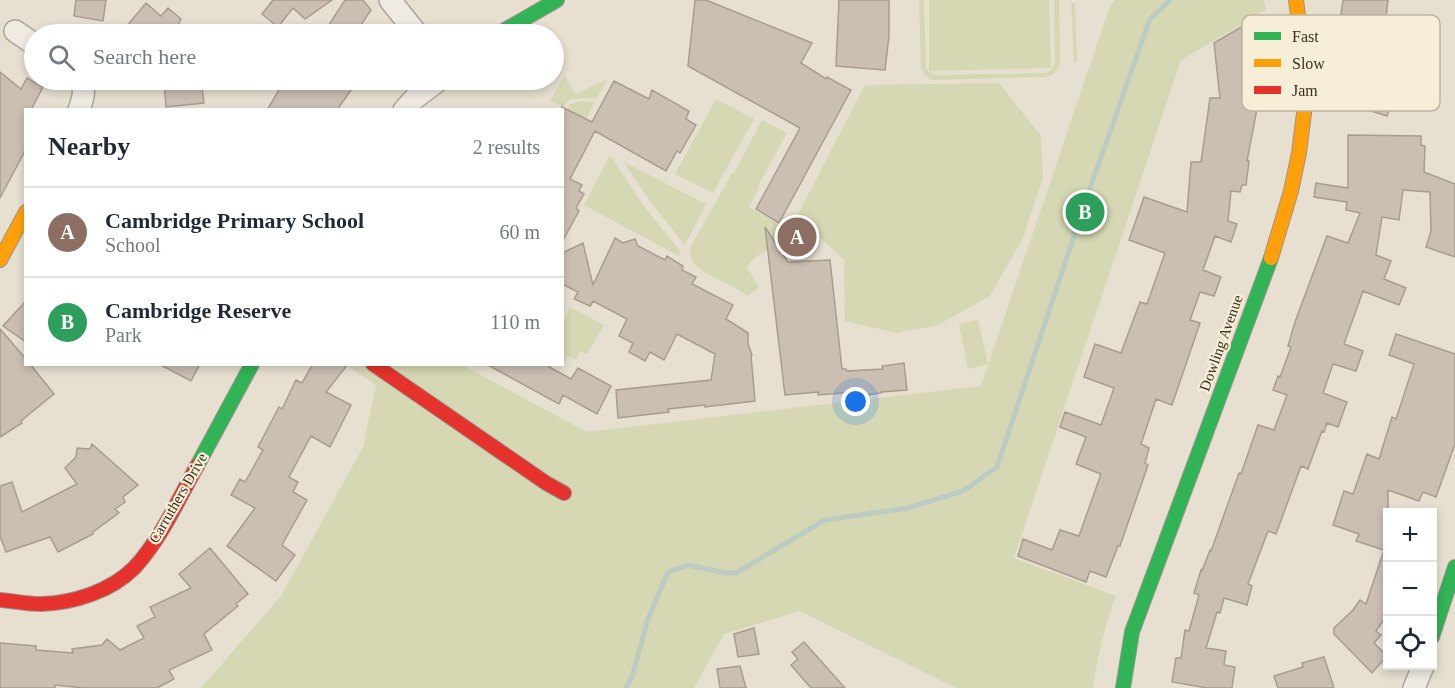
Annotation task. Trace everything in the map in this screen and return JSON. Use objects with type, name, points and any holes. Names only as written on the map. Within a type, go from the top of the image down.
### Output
[{"type":"street","points":[[390,0],[409,24]]},
{"type":"street","points":[[515,24],[557,0]]},
{"type":"street","name":"Dowling Avenue","points":[[1296,0],[1298,15]]},
{"type":"street","points":[[15,31],[24,37]]},
{"type":"street","points":[[80,108],[84,96],[83,90]]},
{"type":"street","points":[[406,108],[426,90]]},
{"type":"street","name":"Dowling Avenue","points":[[1123,688],[1132,632],[1275,246],[1299,153],[1304,111]]},
{"type":"street","points":[[0,260],[24,216]]},
{"type":"street","name":"Carruthers Drive","points":[[0,600],[32,604],[74,599],[107,586],[122,578],[132,569],[150,548],[163,527],[251,366]]},
{"type":"street","points":[[376,366],[564,493]]},
{"type":"street","points":[[1437,625],[1451,593],[1455,567]]},
{"type":"street","points":[[1414,688],[1421,670]]},
{"type":"green space","points":[[919,0],[924,0],[926,68],[936,75],[1045,73],[1049,71],[1055,62],[1054,0],[1059,0],[1060,62],[1058,68],[1053,74],[1045,77],[933,80],[925,74],[921,66]]},
{"type":"green space","points":[[929,0],[1049,0],[1051,68],[929,71]]},
{"type":"green space","points":[[1115,0],[1264,0],[1266,10],[1258,15],[1242,15],[1242,24],[1181,60],[1014,558],[1116,596],[1102,641],[1093,688],[956,688],[800,611],[724,634],[694,688],[201,688],[281,596],[363,447],[376,385],[348,366],[464,366],[587,432],[981,386],[1110,6]]},
{"type":"green space","points":[[1071,3],[1075,3],[1077,62],[1074,62]]},
{"type":"green space","points":[[565,75],[575,94],[608,79],[597,98],[570,99],[563,107],[550,101],[556,90],[564,90]]},
{"type":"green space","points":[[999,83],[1041,136],[1043,177],[1023,238],[990,296],[938,325],[897,333],[845,321],[844,260],[797,216],[865,85]]},
{"type":"green space","points":[[716,99],[754,119],[713,193],[675,174]]},
{"type":"green space","points":[[582,101],[595,102],[586,119],[567,109],[570,104]]},
{"type":"green space","points":[[762,120],[787,133],[749,207],[779,224],[777,244],[754,258],[747,267],[759,288],[747,296],[696,266],[691,258],[690,248],[732,173],[737,175],[734,173]]},
{"type":"green space","points":[[610,155],[643,205],[681,252],[679,256],[584,205]]},
{"type":"green space","points":[[624,162],[706,204],[685,245],[645,194]]},
{"type":"green space","points":[[570,307],[604,325],[587,354],[580,351],[576,360],[568,356],[564,363],[564,318]]},
{"type":"green space","points":[[978,320],[988,364],[968,369],[959,324]]},
{"type":"building","points":[[76,0],[106,0],[103,21],[74,16]]},
{"type":"building","points":[[273,0],[332,0],[305,19],[293,8],[280,24],[274,24],[262,14]]},
{"type":"building","points":[[345,0],[363,0],[371,10],[362,24],[329,24]]},
{"type":"building","points":[[695,0],[706,0],[812,43],[801,63],[826,79],[827,77],[851,90],[779,223],[756,209],[800,128],[688,66]]},
{"type":"building","points":[[839,0],[889,0],[889,36],[885,70],[836,66]]},
{"type":"building","points":[[1343,0],[1388,0],[1386,15],[1341,14]]},
{"type":"building","points":[[146,3],[161,16],[168,8],[181,19],[179,24],[128,24]]},
{"type":"building","points":[[1242,27],[1242,111],[1257,111],[1247,161],[1249,161],[1246,185],[1242,185],[1240,192],[1231,191],[1228,221],[1237,224],[1231,242],[1215,236],[1203,270],[1221,277],[1214,296],[1200,292],[1190,320],[1200,323],[1172,405],[1156,399],[1141,444],[1149,448],[1145,463],[1148,465],[1120,546],[1118,546],[1106,577],[1090,571],[1086,582],[1018,556],[1023,539],[1052,550],[1060,530],[1079,536],[1101,474],[1076,464],[1086,437],[1060,427],[1065,412],[1101,425],[1114,388],[1084,377],[1095,344],[1121,353],[1140,302],[1147,304],[1165,253],[1129,240],[1144,197],[1187,212],[1191,162],[1201,162],[1210,98],[1220,98],[1214,43]]},
{"type":"building","points":[[0,72],[21,89],[24,84],[24,90],[41,90],[32,108],[24,108],[24,153],[0,198]]},
{"type":"building","points":[[614,81],[649,99],[652,90],[689,111],[686,119],[696,125],[680,153],[677,151],[666,171],[595,131],[570,179],[582,185],[579,191],[584,194],[576,208],[579,211],[564,238],[564,108],[592,122]]},
{"type":"building","points":[[165,90],[202,90],[204,103],[166,107]]},
{"type":"building","points":[[279,90],[351,90],[338,108],[268,108]]},
{"type":"building","points":[[1371,111],[1389,111],[1387,116]]},
{"type":"building","points":[[1348,135],[1421,136],[1421,145],[1425,146],[1424,172],[1455,184],[1455,257],[1426,247],[1431,231],[1430,192],[1403,190],[1399,220],[1382,217],[1376,255],[1391,261],[1384,279],[1406,288],[1399,305],[1363,291],[1344,344],[1363,351],[1356,371],[1333,364],[1323,393],[1347,402],[1338,427],[1327,423],[1308,469],[1301,466],[1276,534],[1268,531],[1248,584],[1252,586],[1247,605],[1224,598],[1220,613],[1217,612],[1206,648],[1226,651],[1224,665],[1235,667],[1232,688],[1207,688],[1172,682],[1176,658],[1181,658],[1185,630],[1189,631],[1199,595],[1194,593],[1201,570],[1211,551],[1258,425],[1274,430],[1287,395],[1273,390],[1291,347],[1288,346],[1295,322],[1327,236],[1348,243],[1360,213],[1346,210],[1347,202],[1314,197],[1316,183],[1348,188]]},
{"type":"building","points":[[765,227],[788,262],[830,260],[842,369],[847,371],[883,369],[882,366],[904,363],[907,390],[859,396],[859,391],[785,395]]},
{"type":"building","points":[[615,238],[623,243],[635,239],[638,246],[665,260],[667,256],[683,266],[682,270],[696,277],[692,284],[733,305],[726,319],[748,333],[755,401],[668,409],[669,412],[618,418],[616,390],[711,380],[715,354],[677,334],[664,360],[650,352],[645,361],[629,352],[633,343],[619,336],[627,319],[593,301],[590,306],[574,299],[578,292],[564,285],[564,252],[583,243],[593,285]]},
{"type":"building","points":[[24,303],[24,341],[3,326]]},
{"type":"building","points":[[0,329],[24,357],[24,366],[32,366],[54,394],[21,421],[22,423],[0,437]]},
{"type":"building","points":[[1396,334],[1455,354],[1455,444],[1436,497],[1423,492],[1419,501],[1388,490],[1388,508],[1383,508],[1383,550],[1356,541],[1359,534],[1333,525],[1344,491],[1353,494],[1367,454],[1379,459],[1392,417],[1396,419],[1414,364],[1389,355]]},
{"type":"building","points":[[163,366],[199,366],[191,381]]},
{"type":"building","points":[[312,366],[346,366],[326,392],[351,405],[330,447],[311,436],[289,477],[298,482],[293,492],[307,500],[282,545],[295,555],[276,581],[227,546],[255,508],[231,495],[240,479],[245,482],[263,450],[258,447],[279,407],[282,409],[296,380],[302,383]]},
{"type":"building","points":[[490,366],[548,366],[571,379],[578,368],[611,386],[597,414],[563,395],[559,404]]},
{"type":"building","points":[[92,444],[138,485],[123,497],[125,502],[115,509],[119,513],[93,534],[58,552],[50,537],[6,552],[0,536],[0,486],[12,482],[22,512],[77,484],[65,468],[76,457],[77,448],[90,449]]},
{"type":"building","points":[[210,548],[248,594],[236,604],[238,606],[204,634],[212,650],[169,670],[174,679],[157,688],[84,688],[55,685],[55,688],[0,688],[0,643],[36,646],[36,650],[73,653],[72,649],[102,645],[107,639],[120,650],[144,638],[137,626],[155,617],[150,607],[191,588],[179,574]]},
{"type":"building","points":[[1383,553],[1383,621],[1376,631],[1381,635],[1374,643],[1383,652],[1383,661],[1372,673],[1334,634],[1334,628],[1360,600],[1366,604]]},
{"type":"building","points":[[754,628],[759,654],[738,657],[734,634]]},
{"type":"building","points":[[804,642],[845,688],[811,688],[791,665],[798,659],[792,652]]},
{"type":"building","points":[[1324,657],[1334,688],[1278,688],[1274,676],[1303,667],[1302,663]]},
{"type":"building","points":[[740,666],[746,688],[720,688],[717,669]]},
{"type":"waterway","points":[[626,688],[632,677],[648,619],[668,572],[688,565],[736,573],[825,520],[908,508],[963,491],[997,467],[1089,191],[1150,19],[1170,0]]},
{"type":"traffic: fast","points":[[515,24],[557,0]]},
{"type":"traffic: fast","points":[[1123,688],[1132,632],[1271,258]]},
{"type":"traffic: fast","points":[[197,466],[251,366]]},
{"type":"traffic: fast","points":[[1437,622],[1455,567]]},
{"type":"traffic: slow","points":[[1296,0],[1298,15]]},
{"type":"traffic: slow","points":[[1271,258],[1291,191],[1299,153],[1304,111]]},
{"type":"traffic: slow","points":[[0,260],[24,216]]},
{"type":"traffic: jam","points":[[376,366],[564,493]]},
{"type":"traffic: jam","points":[[0,600],[36,604],[66,601],[103,589],[125,576],[153,545],[197,466]]},
{"type":"place","name":"Cambridge Reserve","points":[[1085,212]]},
{"type":"place","name":"Cambridge Primary School","points":[[797,237]]}]
